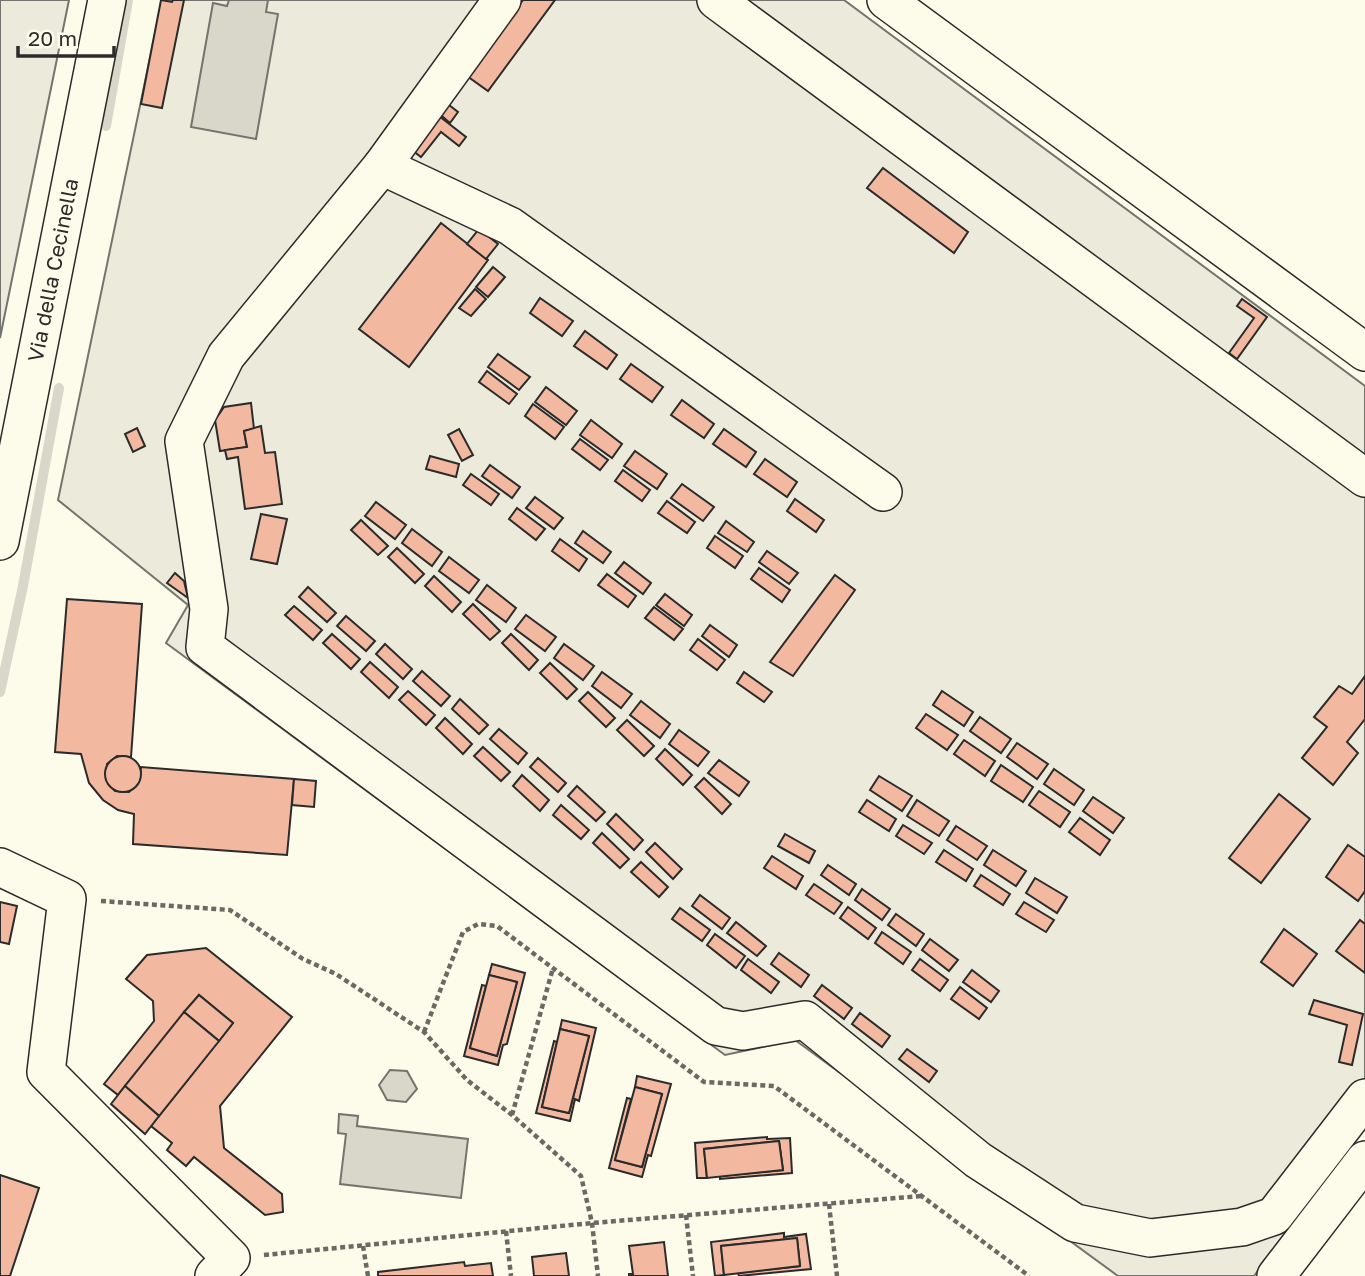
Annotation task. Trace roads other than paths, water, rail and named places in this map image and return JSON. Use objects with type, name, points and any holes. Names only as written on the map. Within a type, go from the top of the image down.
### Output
[{"type":"street","name":"Via della Cecinella","points":[[0,541],[107,0]]},
{"type":"street","points":[[502,0],[382,166],[226,356],[184,441],[209,609],[205,647],[716,1026],[743,1031],[805,1020],[978,1160],[1075,1223],[1150,1238],[1242,1227],[1273,1216],[1365,1098]]},
{"type":"street","points":[[716,0],[1365,478]]},
{"type":"street","points":[[886,0],[1365,352]]},
{"type":"street","points":[[382,166],[510,226],[883,492]]},
{"type":"street","points":[[0,867],[67,899],[46,1072],[223,1267]]},
{"type":"street","points":[[1276,1276],[1365,1160]]},
{"type":"waterway","points":[[106,126],[128,0]]},
{"type":"waterway","points":[[0,692],[23,586],[59,388]]}]
